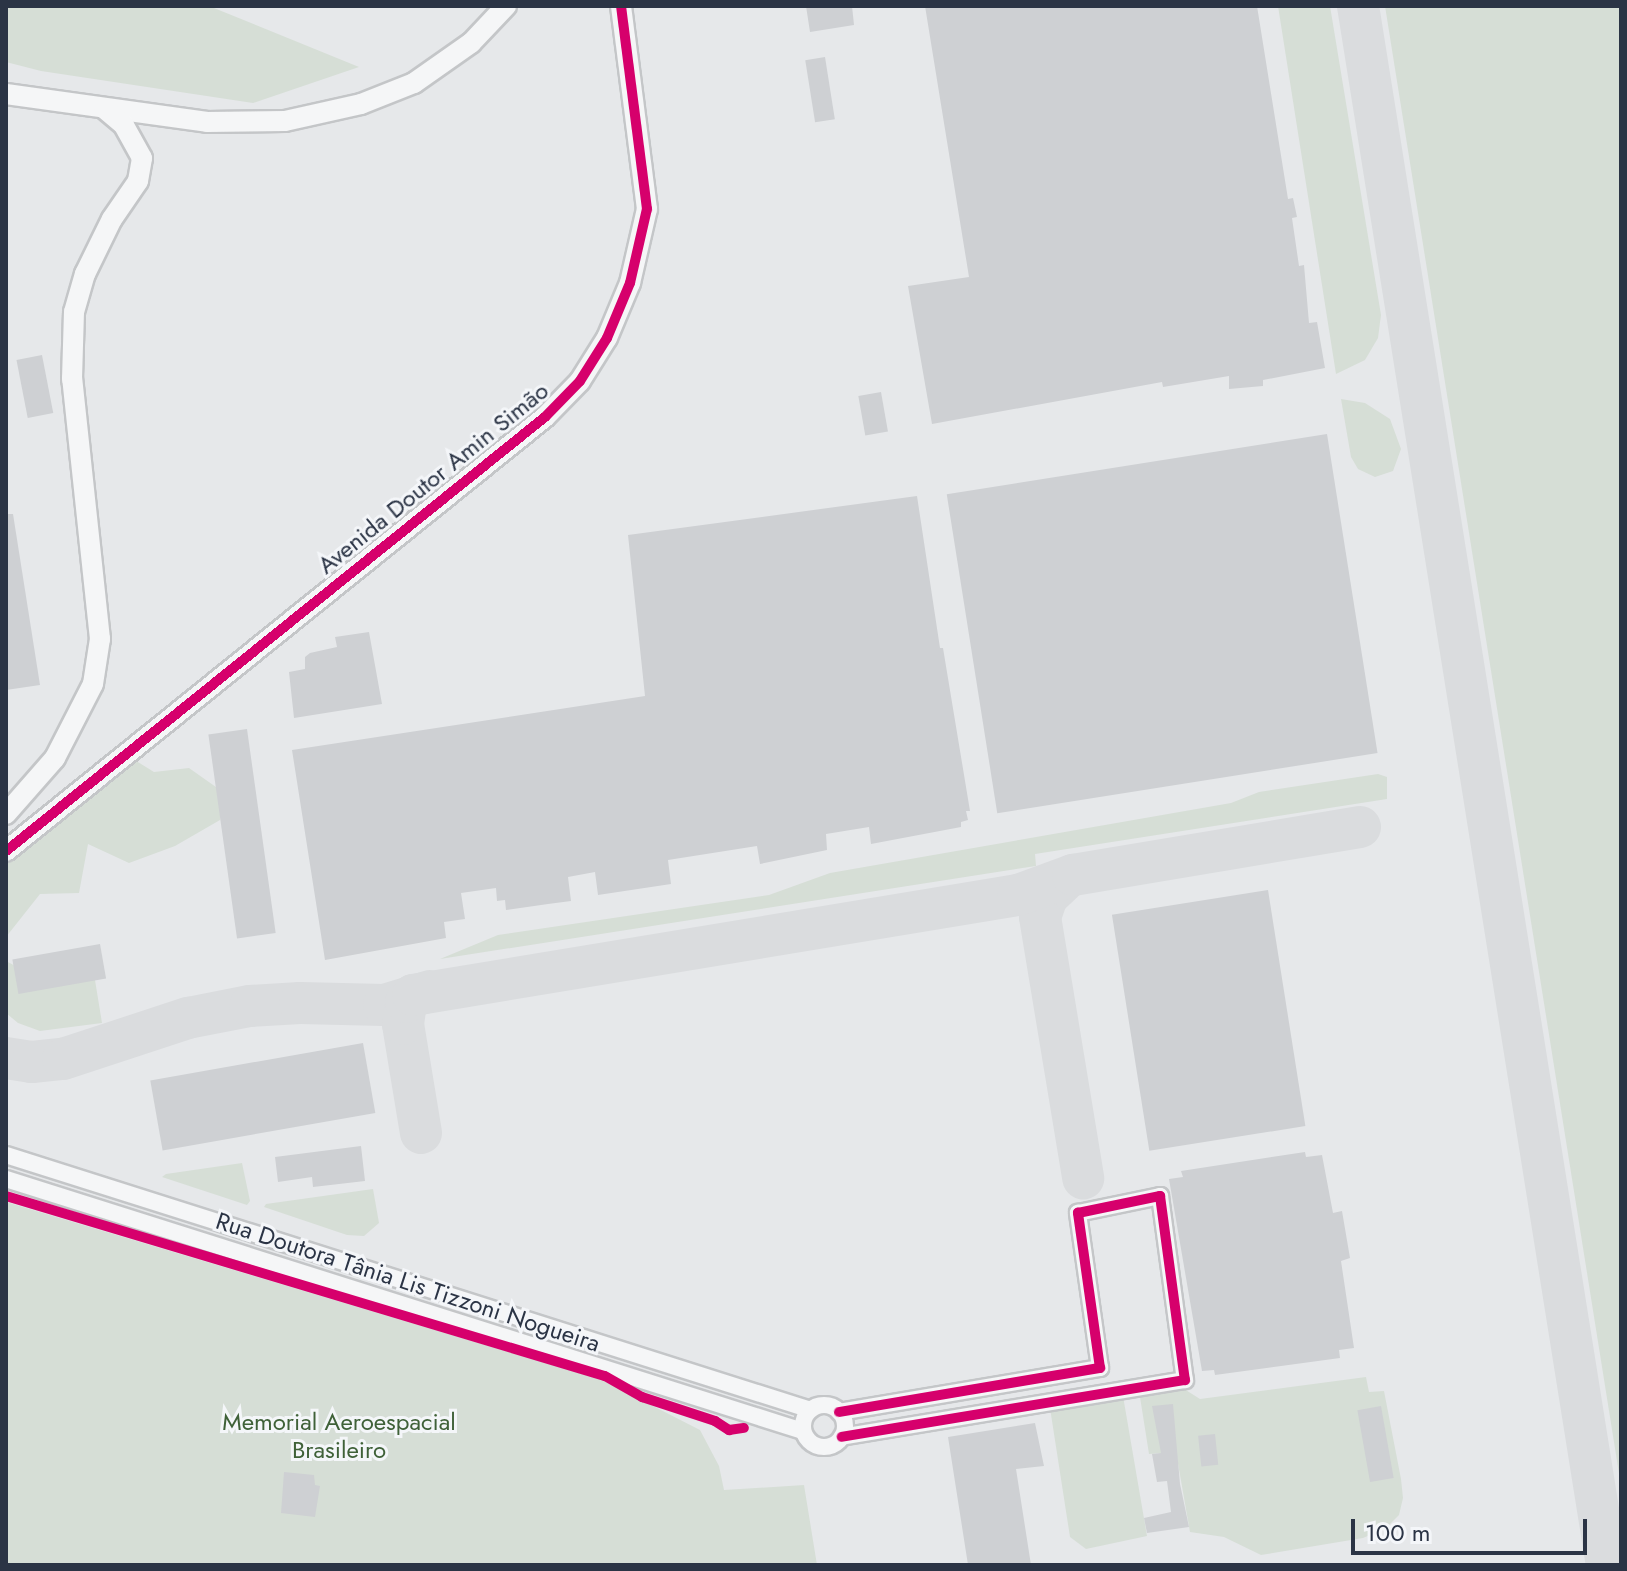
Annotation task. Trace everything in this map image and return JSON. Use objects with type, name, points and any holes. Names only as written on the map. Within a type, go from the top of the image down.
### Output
[{"type":"street","points":[[6,94],[207,122],[285,121],[361,104],[414,83],[471,43],[506,6]]},
{"type":"street","name":"Avenida Doutor Amin Simão","points":[[6,851],[545,417],[580,381],[607,338],[630,283],[647,209],[621,6]]},
{"type":"street","points":[[6,814],[55,758],[93,684],[100,639],[82,497],[72,379],[74,312],[85,274],[112,219],[138,181],[142,158],[124,125],[104,108]]},
{"type":"street","name":"Rua Doutora Tânia Lis Tizzoni Nogueira","points":[[6,1155],[811,1410],[822,1405],[839,1412],[1100,1368],[1078,1213],[1160,1196],[1185,1380],[842,1437],[833,1446],[821,1447],[810,1442],[803,1431],[6,1179]]},
{"type":"street","points":[[803,1431],[804,1419],[811,1410]]},
{"type":"street","points":[[839,1412],[845,1424],[842,1437]]},
{"type":"green space","points":[[6,6],[209,6],[359,67],[253,103],[41,71],[6,62]]},
{"type":"green space","points":[[1278,6],[1330,6],[1381,315],[1378,338],[1365,360],[1336,374]]},
{"type":"green space","points":[[1385,6],[1621,6],[1621,1486]]},
{"type":"green space","points":[[1341,399],[1365,403],[1390,419],[1401,449],[1393,471],[1375,477],[1358,469],[1351,457]]},
{"type":"green space","points":[[133,759],[154,772],[189,768],[223,792],[220,820],[175,846],[129,863],[88,844],[79,893],[40,894],[6,937],[6,860]]},
{"type":"green space","points":[[1378,774],[1387,777],[1387,799],[1035,854],[1036,866],[440,959],[498,935],[769,895],[830,873],[1231,803],[1259,792]]},
{"type":"green space","points":[[6,961],[45,982],[95,980],[102,1023],[40,1031],[18,1023],[6,1013]]},
{"type":"green space","points":[[242,1163],[250,1201],[247,1205],[162,1177],[166,1174]]},
{"type":"green space","points":[[373,1189],[379,1223],[364,1236],[347,1235],[264,1207],[266,1204]]},
{"type":"green space","name":"Memorial Aeroespacial Brasileiro","points":[[6,1202],[602,1380],[700,1430],[719,1466],[724,1490],[804,1485],[817,1565],[6,1565]]},
{"type":"green space","points":[[1366,1377],[1369,1392],[1384,1391],[1401,1479],[1403,1498],[1399,1515],[1386,1528],[1363,1538],[1261,1555],[1224,1537],[1190,1532],[1176,1452],[1149,1454],[1140,1397],[1144,1392],[1181,1387],[1200,1399]]},
{"type":"green space","points":[[1123,1396],[1147,1536],[1086,1549],[1070,1537],[1050,1408]]},
{"type":"building","points":[[806,6],[852,6],[854,25],[810,32]]},
{"type":"building","points":[[925,6],[1257,6],[1288,199],[1293,198],[1297,217],[1292,218],[1299,266],[1304,265],[1309,323],[1317,322],[1325,368],[1263,380],[1263,386],[1229,389],[1229,376],[1163,387],[1162,382],[932,424],[908,286],[969,277]]},
{"type":"building","points":[[825,57],[835,119],[815,122],[805,60]]},
{"type":"building","points":[[42,355],[53,413],[28,418],[16,360]]},
{"type":"building","points":[[881,392],[888,431],[865,435],[858,396]]},
{"type":"building","points":[[1327,434],[1378,753],[997,813],[947,494]]},
{"type":"building","points":[[917,496],[940,648],[943,648],[970,811],[966,811],[968,820],[961,822],[961,827],[871,844],[869,827],[826,834],[827,850],[760,864],[757,846],[668,860],[671,884],[598,895],[595,872],[568,877],[571,901],[506,910],[505,900],[497,901],[496,888],[461,893],[465,919],[444,922],[446,938],[325,960],[292,750],[645,696],[628,535]]},
{"type":"building","points":[[6,514],[13,514],[40,685],[6,690]]},
{"type":"building","points":[[369,632],[382,704],[294,718],[289,672],[305,669],[305,657],[310,653],[337,647],[335,637]]},
{"type":"building","points":[[247,729],[276,933],[237,938],[208,734]]},
{"type":"building","points":[[1268,890],[1305,1126],[1149,1151],[1112,915]]},
{"type":"building","points":[[100,944],[106,978],[18,994],[12,959]]},
{"type":"building","points":[[363,1043],[375,1113],[163,1150],[150,1081]]},
{"type":"building","points":[[361,1146],[365,1181],[313,1187],[312,1177],[278,1182],[275,1157]]},
{"type":"building","points":[[1305,1152],[1306,1157],[1322,1155],[1333,1213],[1342,1211],[1350,1258],[1341,1261],[1354,1348],[1339,1350],[1340,1358],[1215,1375],[1214,1370],[1202,1371],[1169,1179],[1183,1177],[1181,1171]]},
{"type":"building","points":[[1173,1404],[1180,1484],[1189,1527],[1147,1533],[1144,1518],[1171,1512],[1167,1481],[1157,1482],[1152,1454],[1161,1453],[1152,1406]]},
{"type":"building","points":[[1381,1406],[1394,1478],[1370,1482],[1357,1410]]},
{"type":"building","points":[[1035,1423],[1044,1466],[1016,1469],[1031,1565],[968,1565],[948,1437]]},
{"type":"building","points":[[1215,1434],[1218,1465],[1201,1467],[1198,1436]]},
{"type":"building","points":[[284,1472],[314,1475],[315,1485],[320,1486],[315,1517],[281,1513]]},
{"type":"taxiway","points":[[1358,6],[1607,1565]]},
{"type":"taxiway","points":[[421,1133],[403,1024],[406,1002],[413,995],[1018,895],[1073,875],[1360,827]]},
{"type":"taxiway","points":[[1065,880],[1047,897],[1040,917],[1083,1178]]},
{"type":"taxiway","points":[[6,1058],[32,1062],[63,1059],[188,1018],[250,1006],[300,1003],[384,1005],[430,991]]},
{"type":"cycle path","points":[[6,851],[545,417],[580,381],[607,338],[630,283],[647,209],[621,6]]},
{"type":"cycle path","points":[[6,1196],[605,1376],[642,1397],[715,1421],[729,1430],[744,1428]]},
{"type":"cycle path","points":[[839,1412],[1100,1368],[1078,1213],[1160,1196],[1185,1380],[842,1437]]}]
